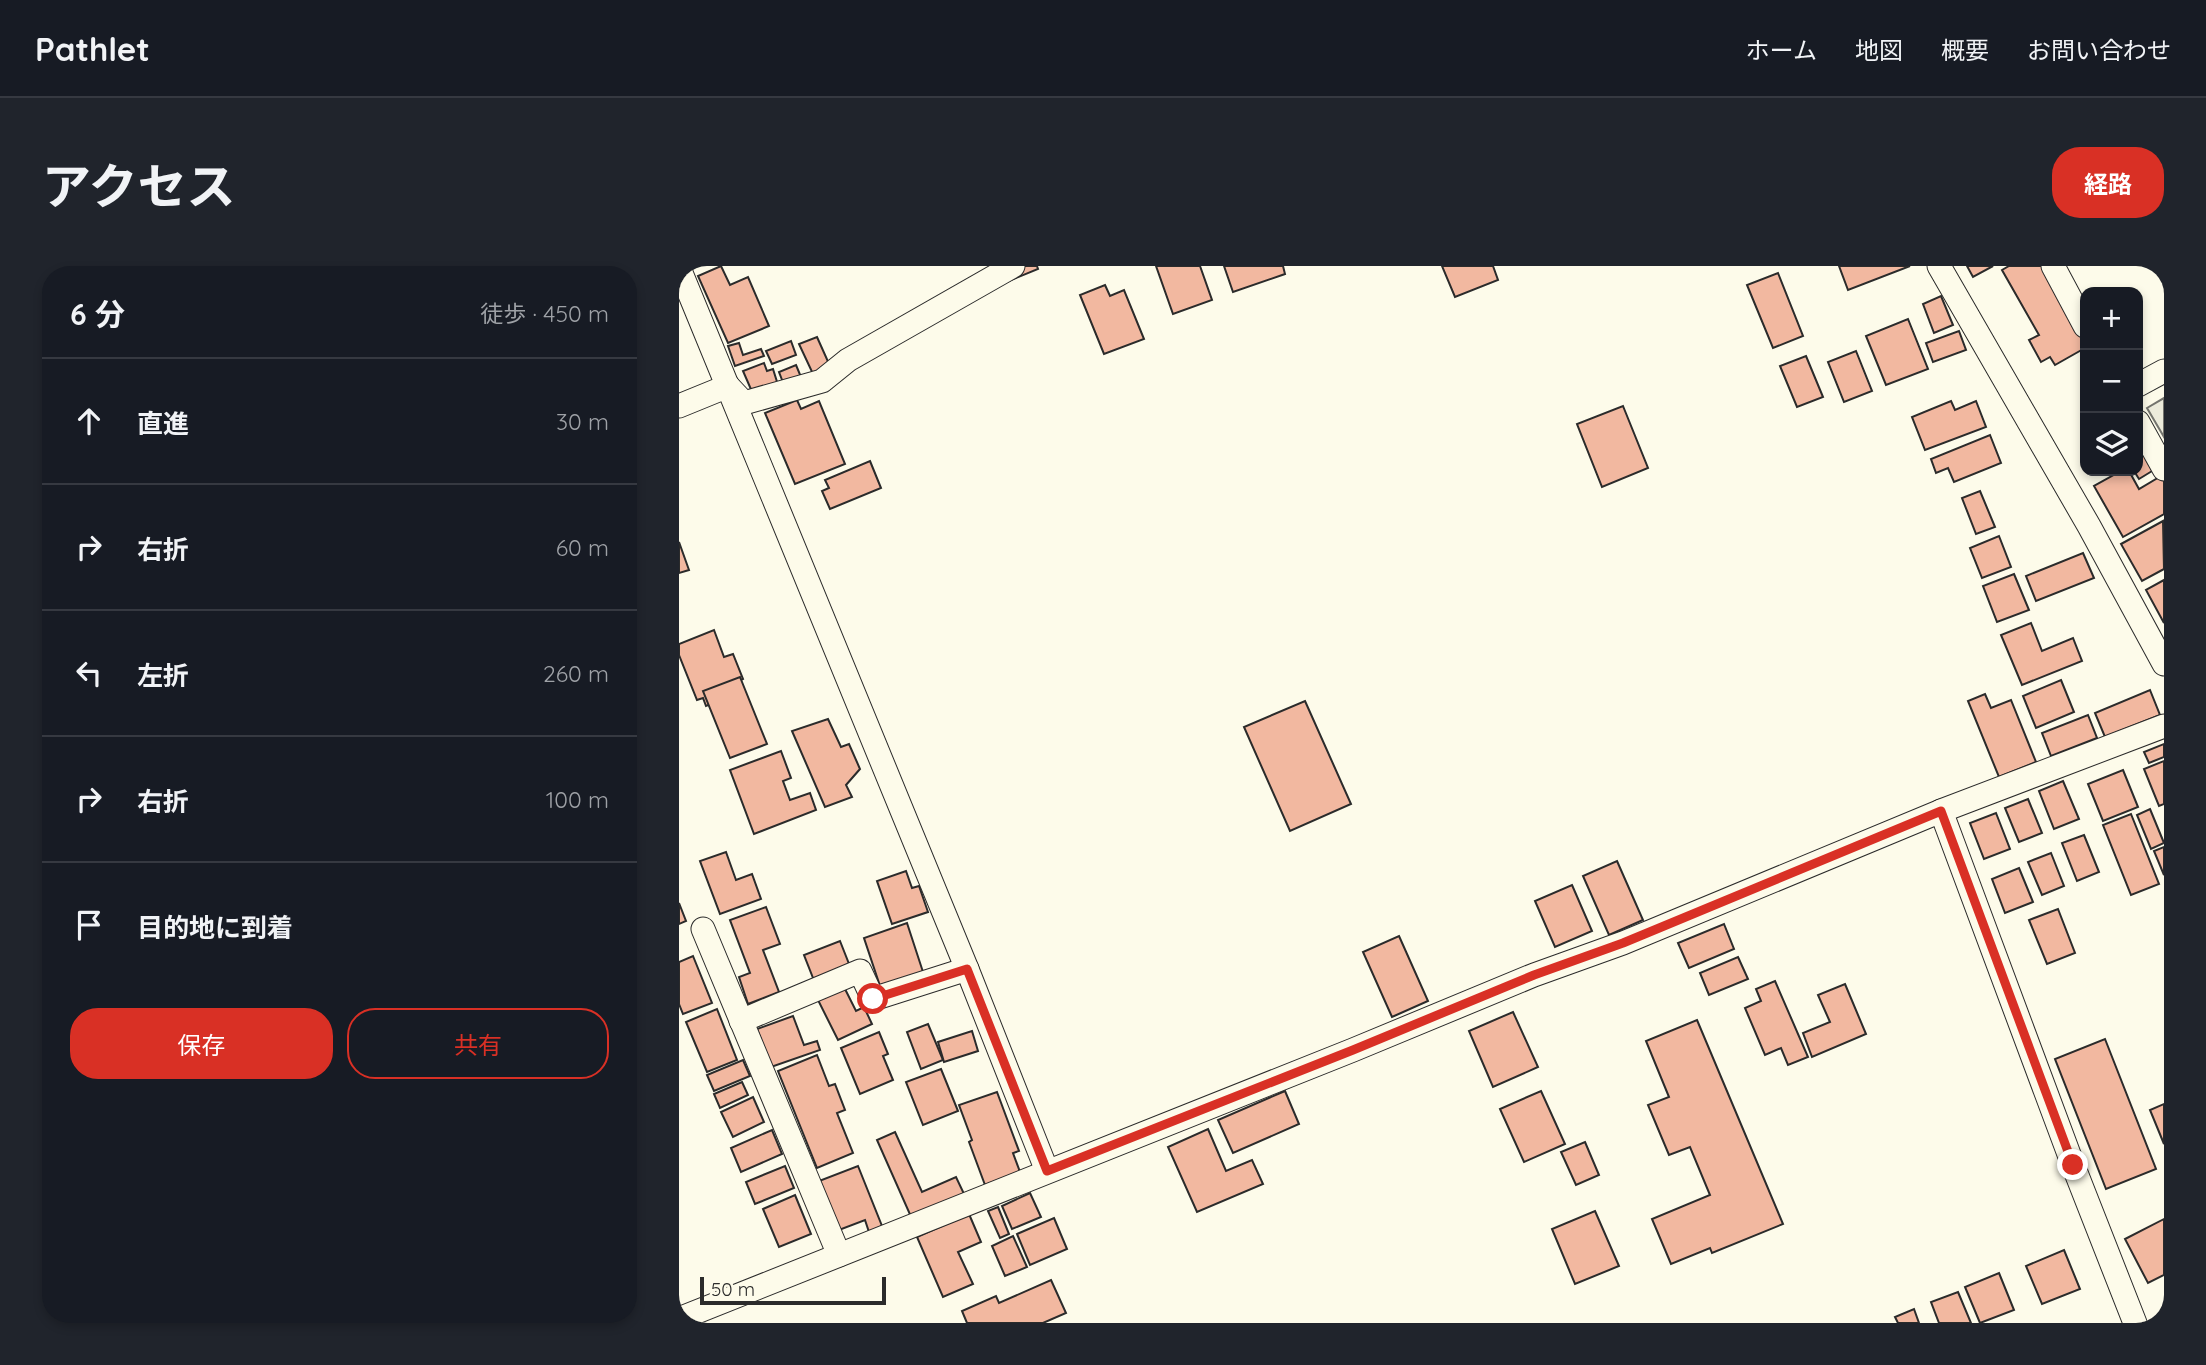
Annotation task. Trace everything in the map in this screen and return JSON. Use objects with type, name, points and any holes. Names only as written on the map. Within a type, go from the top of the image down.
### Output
[{"type":"street","points":[[727,386],[744,403],[822,381],[848,360],[1013,266]]},
{"type":"street","points":[[1939,266],[2089,526],[2164,664]]},
{"type":"street","points":[[2053,266],[2080,317]]},
{"type":"street","points":[[679,268],[967,969],[1047,1171]]},
{"type":"street","points":[[2143,382],[2164,371]]},
{"type":"street","points":[[679,406],[727,386]]},
{"type":"street","points":[[2143,431],[2164,469]]},
{"type":"street","points":[[679,1319],[1534,975],[1623,943],[1941,811],[2164,726]]},
{"type":"street","points":[[1941,811],[2135,1323]]},
{"type":"street","points":[[703,929],[839,1255]]},
{"type":"street","points":[[741,1021],[860,971],[873,999],[967,969]]},
{"type":"shaded area","points":[[2164,398],[2164,437],[2147,408]]},
{"type":"building","points":[[721,266],[730,285],[748,277],[769,326],[728,343],[698,276]]},
{"type":"building","points":[[991,266],[1037,266],[1038,269],[999,285]]},
{"type":"building","points":[[1156,266],[1200,266],[1212,300],[1173,314]]},
{"type":"building","points":[[1224,266],[1283,266],[1285,274],[1233,292]]},
{"type":"building","points":[[1442,266],[1493,266],[1498,280],[1455,297]]},
{"type":"building","points":[[1839,266],[1910,266],[1848,290]]},
{"type":"building","points":[[1967,266],[1993,266],[1973,277]]},
{"type":"building","points":[[2009,266],[2045,266],[2080,329],[2080,351],[2055,365],[2050,357],[2041,362],[2029,340],[2039,335],[2002,270]]},
{"type":"building","points":[[1778,273],[1803,336],[1773,348],[1747,285]]},
{"type":"building","points":[[1105,285],[1110,296],[1124,290],[1144,339],[1104,354],[1080,295]]},
{"type":"building","points":[[1941,296],[1953,325],[1934,333],[1923,304]]},
{"type":"building","points":[[1908,319],[1928,369],[1886,385],[1866,336]]},
{"type":"building","points":[[1959,331],[1966,350],[1933,362],[1926,343]]},
{"type":"building","points":[[817,337],[830,366],[813,374],[799,344]]},
{"type":"building","points":[[791,341],[796,355],[772,364],[766,351]]},
{"type":"building","points":[[739,343],[743,355],[761,349],[764,356],[735,366],[728,346]]},
{"type":"building","points":[[1856,351],[1872,391],[1844,402],[1828,362]]},
{"type":"building","points":[[1806,356],[1823,397],[1797,407],[1780,366]]},
{"type":"building","points":[[764,363],[767,371],[773,369],[778,385],[753,394],[743,371]]},
{"type":"building","points":[[796,365],[801,377],[784,385],[779,372]]},
{"type":"building","points":[[797,400],[801,409],[819,401],[845,464],[795,484],[765,413]]},
{"type":"building","points":[[1951,401],[1955,410],[1976,401],[1986,427],[1925,450],[1912,417]]},
{"type":"building","points":[[1623,406],[1648,468],[1602,487],[1577,424]]},
{"type":"building","points":[[1990,435],[2001,463],[1954,482],[1948,468],[1936,473],[1931,459]]},
{"type":"building","points":[[2148,452],[2157,468],[2139,479],[2137,476],[2143,476],[2143,454]]},
{"type":"building","points":[[870,461],[881,488],[830,509],[822,491],[829,488],[825,480]]},
{"type":"building","points":[[2112,476],[2132,476],[2139,489],[2161,476],[2164,480],[2164,514],[2123,537],[2094,486]]},
{"type":"building","points":[[1980,491],[1995,527],[1976,534],[1962,498]]},
{"type":"building","points":[[2163,521],[2164,569],[2142,581],[2121,544]]},
{"type":"building","points":[[1999,536],[2011,567],[1982,578],[1970,548]]},
{"type":"building","points":[[679,542],[689,570],[679,573]]},
{"type":"building","points":[[2083,553],[2094,578],[2036,601],[2026,576]]},
{"type":"building","points":[[2014,574],[2029,610],[1997,622],[1983,586]]},
{"type":"building","points":[[2164,580],[2164,623],[2146,590]]},
{"type":"building","points":[[2031,623],[2042,651],[2073,638],[2082,661],[2022,685],[2001,635]]},
{"type":"building","points":[[714,630],[724,657],[733,654],[743,679],[725,687],[729,697],[706,706],[703,698],[697,700],[679,655],[679,644]]},
{"type":"building","points":[[740,677],[767,744],[730,758],[703,691]]},
{"type":"building","points":[[2061,680],[2074,712],[2036,728],[2023,696]]},
{"type":"building","points":[[2150,690],[2160,715],[2105,737],[2095,713]]},
{"type":"building","points":[[1985,694],[1991,708],[2011,700],[2036,762],[1999,777],[1968,701]]},
{"type":"building","points":[[1305,701],[1351,804],[1290,831],[1244,727]]},
{"type":"building","points":[[2088,715],[2097,738],[2051,756],[2042,733]]},
{"type":"building","points":[[828,719],[841,747],[849,744],[860,769],[846,785],[852,797],[825,807],[792,731]]},
{"type":"building","points":[[2164,744],[2164,757],[2149,763],[2144,752]]},
{"type":"building","points":[[781,751],[791,778],[783,781],[790,800],[810,793],[816,810],[754,834],[730,770]]},
{"type":"building","points":[[2164,761],[2164,804],[2159,806],[2144,769]]},
{"type":"building","points":[[2123,770],[2138,807],[2103,821],[2088,784]]},
{"type":"building","points":[[2063,781],[2079,819],[2054,829],[2039,791]]},
{"type":"building","points":[[2028,799],[2042,833],[2019,842],[2005,808]]},
{"type":"building","points":[[2150,809],[2164,843],[2151,849],[2137,815]]},
{"type":"building","points":[[1996,813],[2010,849],[1984,859],[1970,823]]},
{"type":"building","points":[[2131,814],[2159,884],[2131,895],[2103,825]]},
{"type":"building","points":[[2084,835],[2099,872],[2077,881],[2062,843]]},
{"type":"building","points":[[2164,847],[2164,875],[2154,851]]},
{"type":"building","points":[[726,852],[736,880],[752,874],[761,899],[720,914],[700,861]]},
{"type":"building","points":[[2051,853],[2064,886],[2042,895],[2028,862]]},
{"type":"building","points":[[1617,861],[1643,920],[1609,935],[1583,876]]},
{"type":"building","points":[[2019,868],[2033,902],[2005,913],[1992,879]]},
{"type":"building","points":[[906,871],[912,888],[919,886],[928,912],[892,924],[877,881]]},
{"type":"building","points":[[1572,885],[1592,931],[1555,947],[1535,901]]},
{"type":"building","points":[[679,903],[686,921],[679,924]]},
{"type":"building","points":[[766,907],[780,944],[763,950],[779,992],[748,1004],[739,977],[750,973],[730,920]]},
{"type":"building","points":[[2058,909],[2075,953],[2047,964],[2029,920]]},
{"type":"building","points":[[907,923],[924,975],[881,989],[864,938]]},
{"type":"building","points":[[1724,924],[1734,949],[1689,968],[1678,943]]},
{"type":"building","points":[[1399,936],[1428,1001],[1392,1017],[1363,952]]},
{"type":"building","points":[[840,941],[851,969],[815,983],[804,955]]},
{"type":"building","points":[[693,956],[712,1003],[683,1014],[679,1004],[679,962]]},
{"type":"building","points":[[1738,957],[1748,979],[1709,995],[1700,973]]},
{"type":"building","points":[[1775,981],[1808,1057],[1788,1065],[1781,1048],[1765,1055],[1745,1008],[1761,1001],[1756,989]]},
{"type":"building","points":[[1845,984],[1866,1034],[1812,1057],[1803,1033],[1830,1022],[1818,995]]},
{"type":"building","points":[[844,987],[856,1011],[864,1007],[872,1024],[838,1040],[818,1000]]},
{"type":"building","points":[[717,1009],[737,1060],[707,1072],[686,1022]]},
{"type":"building","points":[[1513,1012],[1538,1067],[1493,1087],[1469,1031]]},
{"type":"building","points":[[793,1016],[804,1045],[817,1041],[820,1050],[771,1067],[757,1029]]},
{"type":"building","points":[[1697,1020],[1783,1224],[1712,1253],[1710,1248],[1671,1264],[1652,1219],[1710,1195],[1690,1147],[1669,1155],[1648,1105],[1669,1097],[1646,1041]]},
{"type":"building","points":[[928,1024],[943,1060],[921,1069],[907,1032]]},
{"type":"building","points":[[972,1031],[978,1051],[944,1062],[938,1042]]},
{"type":"building","points":[[879,1032],[888,1054],[883,1056],[893,1080],[860,1094],[841,1048]]},
{"type":"building","points":[[2105,1039],[2156,1169],[2106,1189],[2055,1059]]},
{"type":"building","points":[[817,1055],[829,1086],[835,1084],[845,1110],[837,1113],[853,1153],[817,1168],[778,1071]]},
{"type":"building","points":[[743,1060],[750,1076],[714,1091],[707,1075]]},
{"type":"building","points":[[941,1069],[958,1111],[923,1125],[906,1082]]},
{"type":"building","points":[[742,1082],[748,1095],[720,1108],[714,1094]]},
{"type":"building","points":[[1285,1091],[1299,1124],[1233,1153],[1218,1120]]},
{"type":"building","points":[[1541,1091],[1565,1144],[1524,1162],[1500,1109]]},
{"type":"building","points":[[997,1092],[1019,1151],[1013,1153],[1020,1172],[985,1185],[959,1105]]},
{"type":"building","points":[[753,1097],[764,1122],[733,1137],[721,1112]]},
{"type":"building","points":[[2164,1104],[2164,1144],[2150,1110]]},
{"type":"building","points":[[1208,1129],[1226,1171],[1252,1160],[1263,1184],[1197,1212],[1168,1147]]},
{"type":"building","points":[[772,1130],[782,1154],[741,1172],[731,1148]]},
{"type":"building","points":[[895,1132],[922,1192],[956,1177],[965,1196],[912,1219],[877,1140]]},
{"type":"building","points":[[1585,1142],[1599,1175],[1576,1185],[1561,1152]]},
{"type":"building","points":[[785,1166],[794,1188],[755,1204],[746,1182]]},
{"type":"building","points":[[858,1166],[882,1226],[869,1232],[865,1220],[839,1230],[819,1181]]},
{"type":"building","points":[[1030,1193],[1041,1217],[1012,1229],[1002,1206]]},
{"type":"building","points":[[795,1195],[811,1234],[779,1247],[763,1209]]},
{"type":"building","points":[[998,1207],[1009,1234],[1000,1238],[988,1211]]},
{"type":"building","points":[[1595,1211],[1619,1266],[1575,1284],[1552,1229]]},
{"type":"building","points":[[969,1214],[981,1242],[958,1252],[973,1284],[943,1297],[917,1237]]},
{"type":"building","points":[[1054,1218],[1067,1249],[1030,1265],[1017,1234]]},
{"type":"building","points":[[2164,1219],[2164,1275],[2148,1283],[2125,1239]]},
{"type":"building","points":[[1013,1236],[1027,1267],[1005,1276],[992,1246]]},
{"type":"building","points":[[2064,1250],[2080,1289],[2042,1304],[2026,1266]]},
{"type":"building","points":[[1999,1273],[2014,1310],[1980,1323],[1965,1287]]},
{"type":"building","points":[[1051,1280],[1066,1313],[1043,1323],[967,1323],[962,1311],[996,1296],[999,1303]]},
{"type":"building","points":[[1958,1292],[1971,1323],[1939,1323],[1931,1302]]},
{"type":"building","points":[[1914,1309],[1919,1323],[1898,1323],[1895,1317]]},
{"type":"route","points":[[873,999],[967,969],[1047,1171],[1534,975],[1623,943],[1941,811],[2073,1165]]}]
